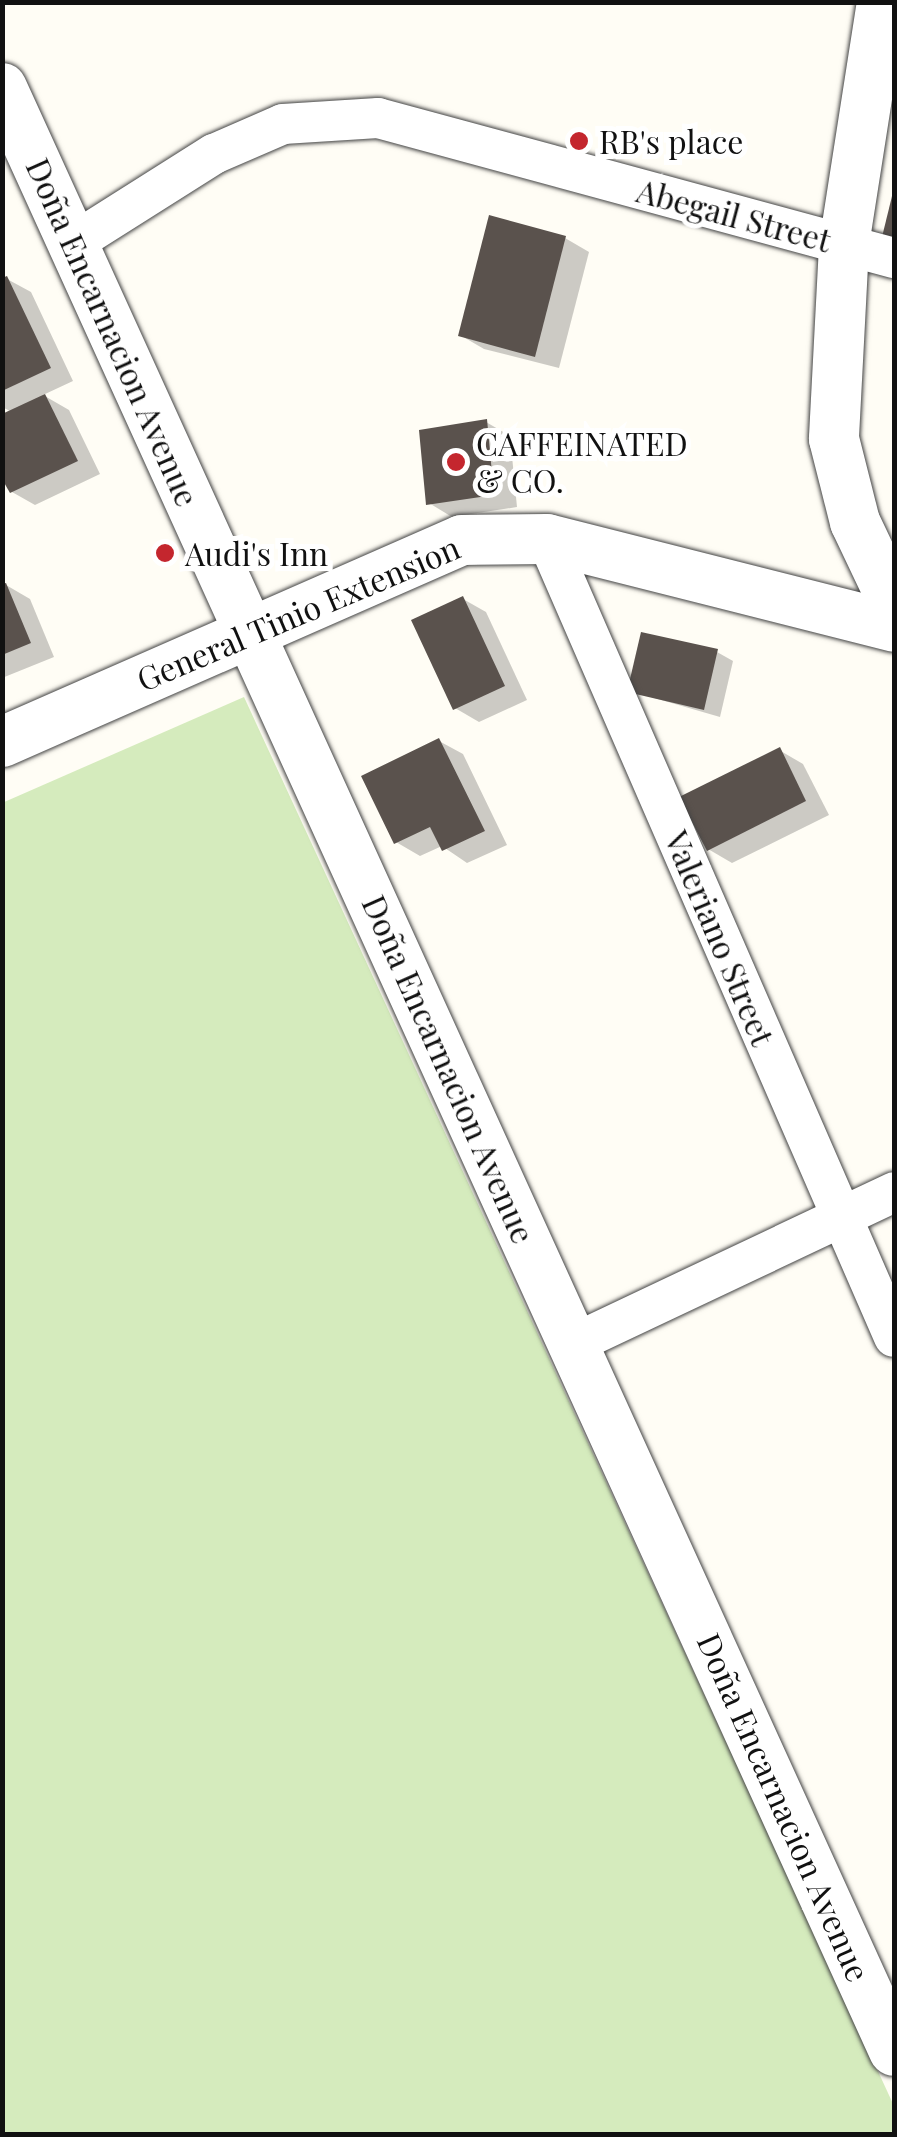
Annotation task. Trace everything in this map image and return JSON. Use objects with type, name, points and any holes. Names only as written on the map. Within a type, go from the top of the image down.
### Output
[{"type":"street","points":[[882,2],[844,246],[834,439],[855,522],[894,604]]},
{"type":"street","name":"Doña Encarnacion Avenue","points":[[2,88],[894,2051]]},
{"type":"street","name":"Abegail Street","points":[[73,243],[214,154],[283,124],[378,118],[894,258]]},
{"type":"street","name":"General Tinio Extension","points":[[2,742],[249,630],[462,540],[547,539],[894,627]]},
{"type":"street","name":"Valeriano Street","points":[[547,539],[894,1337]]},
{"type":"street","points":[[574,1344],[894,1192]]},
{"type":"green space","points":[[244,697],[894,2106],[894,2134],[3,2134],[2,803]]},
{"type":"building","points":[[894,193],[894,241],[882,237]]},
{"type":"building","points":[[489,215],[566,236],[535,357],[458,336]]},
{"type":"building","points":[[7,276],[51,368],[2,391],[2,278]]},
{"type":"building","points":[[45,394],[78,461],[10,493],[2,479],[2,414]]},
{"type":"building","name":"CAFFEINATED & CO.","points":[[487,419],[494,495],[426,505],[419,430]]},
{"type":"building","points":[[6,583],[31,643],[2,655],[2,584]]},
{"type":"building","points":[[463,596],[505,686],[453,710],[411,620]]},
{"type":"building","points":[[641,632],[718,649],[704,710],[627,692]]},
{"type":"building","points":[[439,738],[485,831],[442,851],[430,827],[394,844],[361,776]]},
{"type":"building","points":[[780,747],[806,801],[707,851],[679,797]]},
{"type":"place","name":"RB's place","points":[[579,141]]},
{"type":"place","name":"CAFFEINATED & CO.","points":[[456,462]]},
{"type":"place","name":"Audi's Inn","points":[[165,553]]}]
